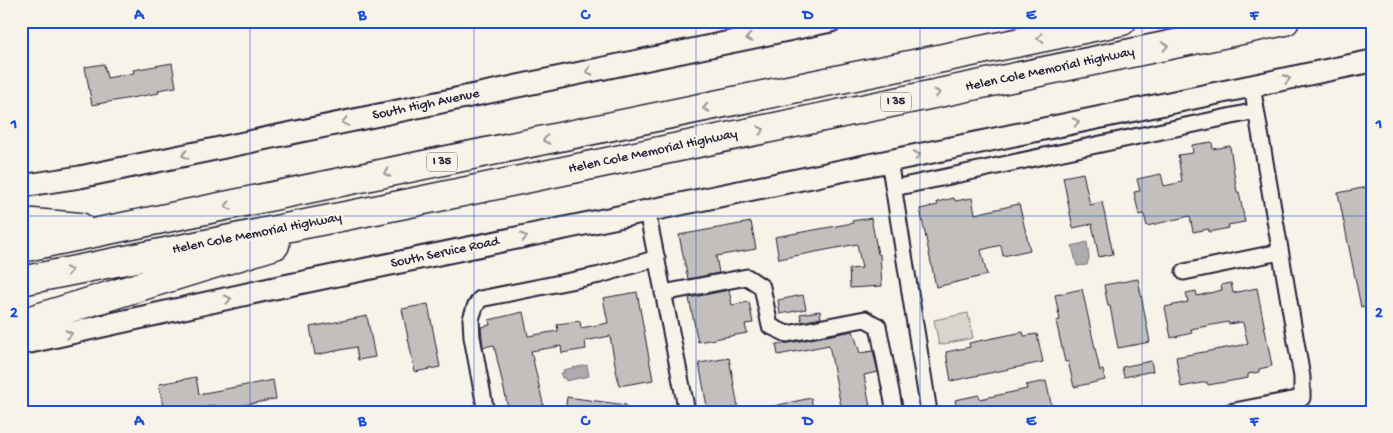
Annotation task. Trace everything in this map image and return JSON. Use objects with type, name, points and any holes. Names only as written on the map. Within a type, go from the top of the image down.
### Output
[{"type":"highway","name":"I 35","points":[[21,248],[1122,21]]},
{"type":"highway","name":"Helen Cole Memorial Highway","points":[[21,281],[400,205],[1285,21]]},
{"type":"highway","points":[[21,323],[202,269],[400,205]]},
{"type":"highway","points":[[21,222],[113,230]]},
{"type":"main road","name":"South High Avenue","points":[[21,186],[89,175],[830,21]]},
{"type":"main road","name":"South Service Road","points":[[21,344],[879,162],[1372,61]]},
{"type":"street","points":[[1229,412],[1302,398],[1302,378],[1252,86]]},
{"type":"street","points":[[894,188],[1256,111]]},
{"type":"street","points":[[879,162],[894,188],[930,412]]},
{"type":"street","points":[[648,211],[686,412]]},
{"type":"street","points":[[1184,272],[1280,252]]},
{"type":"street","points":[[486,412],[472,337],[471,319],[480,299],[600,275],[657,258]]},
{"type":"street","points":[[663,293],[747,277],[762,287],[770,326],[787,334],[865,319],[878,326],[895,412]]},
{"type":"shaded area","points":[[1087,242],[1089,258],[1087,265],[1077,266],[1072,246]]},
{"type":"shaded area","points":[[968,313],[973,338],[939,345],[934,320]]},
{"type":"shaded area","points":[[587,365],[589,376],[566,381],[565,378],[562,378],[561,373],[564,373],[563,370]]},
{"type":"building","points":[[172,63],[176,87],[158,90],[159,93],[92,105],[85,67],[104,64],[107,78],[134,73],[133,70]]},
{"type":"building","points":[[1212,142],[1213,149],[1230,146],[1237,192],[1239,192],[1245,222],[1228,225],[1229,228],[1209,232],[1209,229],[1193,232],[1190,216],[1147,226],[1144,214],[1139,215],[1134,192],[1140,191],[1137,179],[1161,174],[1164,186],[1182,182],[1178,155],[1193,153],[1192,145]]},
{"type":"building","points":[[1083,173],[1090,205],[1102,202],[1113,254],[1099,257],[1092,224],[1073,228],[1063,177]]},
{"type":"building","points":[[1372,186],[1372,304],[1361,307],[1338,193]]},
{"type":"building","points":[[954,198],[955,201],[972,198],[975,214],[1019,204],[1030,250],[1003,256],[1001,245],[981,250],[987,275],[936,287],[920,209],[938,205],[937,202]]},
{"type":"building","points":[[871,218],[878,254],[880,254],[882,286],[850,288],[849,269],[862,268],[857,244],[779,259],[775,237]]},
{"type":"building","points":[[751,222],[756,249],[716,256],[719,273],[688,279],[679,235]]},
{"type":"building","points":[[1138,279],[1150,342],[1118,348],[1104,285]]},
{"type":"building","points":[[1231,283],[1233,293],[1257,288],[1272,366],[1259,369],[1259,372],[1248,374],[1248,378],[1208,385],[1207,382],[1181,387],[1176,357],[1248,344],[1242,322],[1229,324],[1228,322],[1191,329],[1192,333],[1171,338],[1165,307],[1188,302],[1186,293],[1196,291],[1197,296],[1222,290],[1221,285]]},
{"type":"building","points":[[1082,289],[1100,371],[1103,370],[1105,380],[1074,387],[1068,361],[1065,362],[1056,321],[1060,320],[1055,295]]},
{"type":"building","points":[[729,290],[732,305],[749,302],[753,323],[745,324],[747,333],[698,342],[689,298]]},
{"type":"building","points":[[637,292],[653,380],[619,386],[610,336],[585,341],[586,349],[562,353],[561,346],[531,351],[545,412],[509,412],[494,345],[483,347],[481,327],[490,325],[489,320],[523,312],[528,336],[558,331],[557,324],[580,321],[581,328],[608,323],[603,298]]},
{"type":"building","points":[[803,295],[806,309],[780,314],[778,300]]},
{"type":"building","points":[[428,304],[440,367],[415,372],[402,309]]},
{"type":"building","points":[[820,311],[821,318],[802,322],[800,314]]},
{"type":"building","points":[[367,316],[375,357],[358,360],[356,347],[315,355],[310,327]]},
{"type":"building","points":[[853,331],[860,353],[873,351],[878,372],[864,375],[871,412],[842,412],[829,345],[778,355],[776,344]]},
{"type":"building","points":[[1023,332],[1024,336],[1037,334],[1043,362],[951,381],[946,352],[970,347],[969,343]]},
{"type":"building","points":[[729,358],[738,407],[708,412],[699,363]]},
{"type":"building","points":[[1151,361],[1153,371],[1124,377],[1122,367]]},
{"type":"building","points":[[196,377],[199,394],[273,380],[276,399],[217,410],[216,405],[181,412],[164,412],[159,384]]},
{"type":"building","points":[[1046,381],[1053,412],[958,412],[955,400],[979,395],[980,399],[1027,389],[1026,385]]},
{"type":"building","points":[[567,397],[626,405],[626,412],[565,412]]},
{"type":"building","points":[[811,398],[814,412],[769,412],[769,407]]}]
